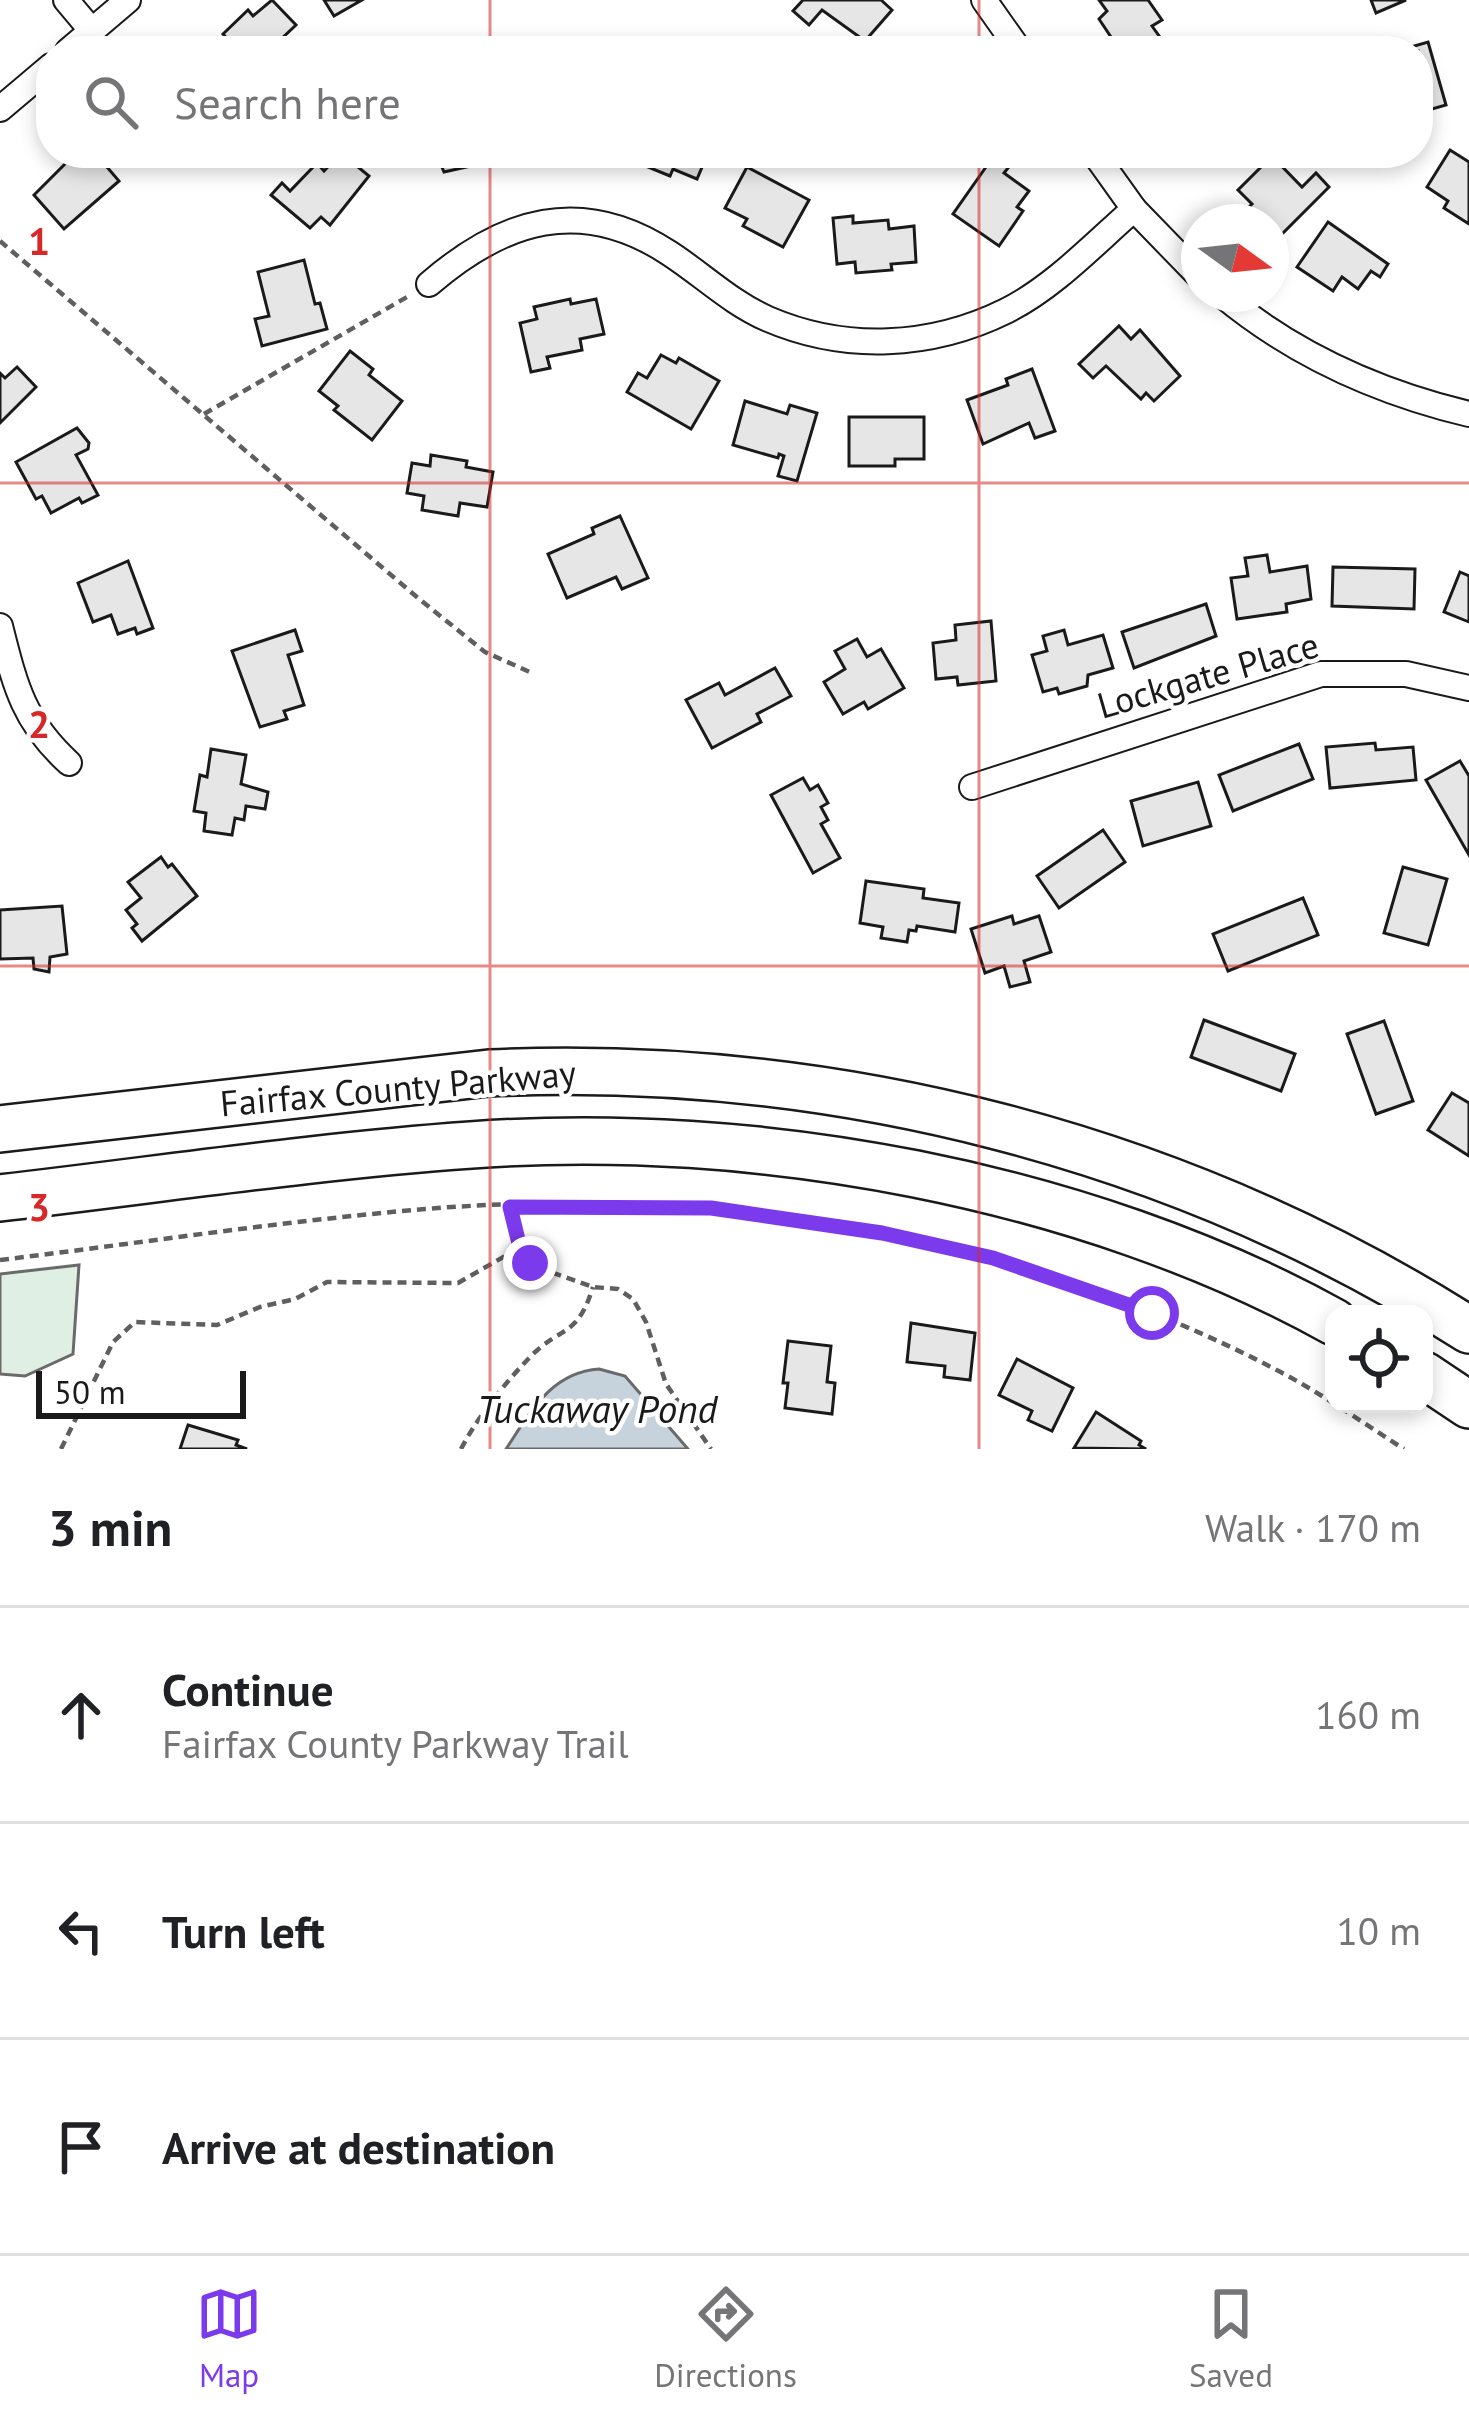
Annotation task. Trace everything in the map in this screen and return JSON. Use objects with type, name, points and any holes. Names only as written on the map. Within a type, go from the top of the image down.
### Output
[{"type":"highway","name":"Fairfax County Parkway","points":[[0,1129],[489,1073],[552,1070],[743,1079],[923,1108],[1119,1162],[1220,1200],[1319,1246],[1413,1294],[1469,1330]]},
{"type":"highway","name":"Fairfax County Parkway","points":[[0,1198],[471,1144],[642,1143],[737,1149],[908,1174],[1075,1212],[1277,1290],[1325,1317]]},
{"type":"highway","points":[[1433,1381],[1469,1405]]},
{"type":"street","points":[[65,0],[92,31]]},
{"type":"street","points":[[86,36],[128,0]]},
{"type":"street","points":[[984,0],[1009,36]]},
{"type":"street","points":[[0,109],[36,79]]},
{"type":"street","points":[[1105,168],[1134,209],[1181,257]]},
{"type":"street","points":[[429,284],[482,245],[519,226],[557,220],[599,224],[634,234],[668,252],[724,295],[764,318],[801,332],[883,343],[967,327],[1008,310],[1045,287],[1134,209]]},
{"type":"street","points":[[1242,312],[1312,358],[1369,385],[1469,414]]},
{"type":"street","points":[[0,626],[16,691],[31,721],[69,763]]},
{"type":"street","name":"Lockgate Place","points":[[972,787],[1321,674],[1406,674],[1469,688]]},
{"type":"path","points":[[0,241],[485,652],[532,673]]},
{"type":"path","points":[[204,414],[429,284]]},
{"type":"path","points":[[510,1207],[526,1262]]},
{"type":"path","points":[[0,1260],[426,1209],[711,1208],[882,1233],[993,1258],[1152,1313],[1289,1377],[1404,1449]]},
{"type":"path","points":[[61,1449],[113,1342],[135,1322],[217,1325],[295,1299],[327,1282],[458,1283],[505,1256],[593,1287],[617,1289],[633,1299],[646,1322],[666,1384],[711,1449]]},
{"type":"path","points":[[461,1449],[527,1360],[570,1331],[585,1314],[593,1287]]},
{"type":"green space","points":[[79,1265],[73,1354],[25,1376],[0,1374],[0,1274]]},
{"type":"water","name":"Tuckaway Pond","points":[[599,1369],[625,1376],[688,1449],[506,1449],[555,1386]]},
{"type":"building","points":[[272,0],[296,25],[284,36],[223,34],[248,10],[253,16]]},
{"type":"building","points":[[324,0],[362,0],[334,16]]},
{"type":"building","points":[[803,0],[881,0],[892,10],[869,36],[858,36],[822,10],[809,25],[793,11]]},
{"type":"building","points":[[1099,0],[1148,0],[1162,20],[1152,26],[1159,36],[1110,36],[1099,19],[1107,11]]},
{"type":"building","points":[[1371,0],[1406,0],[1376,13]]},
{"type":"building","points":[[1433,60],[1446,105],[1433,109]]},
{"type":"building","points":[[1450,150],[1469,162],[1469,224],[1444,208],[1448,201],[1427,187]]},
{"type":"building","points":[[61,168],[108,168],[119,181],[64,229],[34,195]]},
{"type":"building","points":[[312,168],[359,168],[369,176],[330,225],[321,217],[310,228],[271,195],[282,183],[290,191]]},
{"type":"building","points":[[650,168],[702,168],[697,179],[673,169],[670,176]]},
{"type":"building","points":[[746,168],[809,200],[783,247],[743,226],[747,219],[725,208]]},
{"type":"building","points":[[985,168],[1008,168],[1004,173],[1029,191],[1017,207],[1023,211],[999,246],[953,214]]},
{"type":"building","points":[[1260,168],[1284,168],[1302,187],[1316,173],[1329,187],[1289,227],[1289,204],[1252,204],[1238,190]]},
{"type":"building","points":[[853,216],[853,223],[888,220],[889,229],[914,226],[916,262],[856,273],[855,262],[837,264],[833,218]]},
{"type":"building","points":[[1328,222],[1388,264],[1380,277],[1371,271],[1358,289],[1342,277],[1333,291],[1297,267]]},
{"type":"building","points":[[304,260],[327,329],[262,346],[255,319],[269,316],[258,272]]},
{"type":"building","points":[[570,299],[571,304],[596,299],[604,334],[580,339],[582,350],[547,357],[550,368],[531,372],[520,323],[537,319],[534,307]]},
{"type":"building","points":[[1119,326],[1131,339],[1140,330],[1180,376],[1154,401],[1146,393],[1141,399],[1106,366],[1093,378],[1079,364]]},
{"type":"building","points":[[350,351],[373,369],[369,375],[402,401],[372,440],[334,410],[338,406],[319,391]]},
{"type":"building","points":[[661,355],[676,363],[679,358],[719,381],[691,429],[627,392],[638,373],[647,378]]},
{"type":"building","points":[[17,367],[36,387],[0,423],[0,373],[5,378]]},
{"type":"building","points":[[1032,369],[1055,431],[1035,438],[1029,423],[983,444],[967,400],[1008,385],[1006,379]]},
{"type":"building","points":[[745,401],[787,414],[790,405],[817,413],[797,481],[778,476],[784,456],[733,445]]},
{"type":"building","points":[[849,417],[924,417],[924,459],[895,459],[895,466],[849,466]]},
{"type":"building","points":[[77,428],[89,443],[88,449],[76,455],[98,495],[82,503],[79,498],[51,513],[42,496],[36,499],[16,462]]},
{"type":"building","points":[[431,455],[467,461],[466,467],[493,472],[487,507],[460,503],[458,516],[422,510],[424,496],[407,493],[412,463],[430,466]]},
{"type":"building","points":[[620,516],[648,578],[622,589],[616,577],[567,598],[548,554],[594,534],[592,528]]},
{"type":"building","points":[[1267,555],[1270,572],[1307,566],[1311,599],[1286,604],[1287,612],[1237,619],[1231,578],[1248,576],[1245,558]]},
{"type":"building","points":[[128,561],[153,628],[118,634],[111,615],[93,622],[78,583]]},
{"type":"building","points":[[1333,567],[1415,569],[1414,609],[1332,606]]},
{"type":"building","points":[[1460,572],[1469,576],[1469,622],[1444,612]]},
{"type":"building","points":[[1206,604],[1216,636],[1134,668],[1122,632]]},
{"type":"building","points":[[991,621],[996,681],[958,685],[957,677],[936,679],[933,643],[956,640],[955,625]]},
{"type":"building","points":[[295,630],[302,651],[288,655],[304,705],[284,711],[287,719],[260,727],[232,651]]},
{"type":"building","points":[[1064,630],[1068,645],[1103,635],[1113,668],[1088,675],[1087,686],[1059,694],[1057,688],[1043,692],[1032,655],[1047,651],[1043,636]]},
{"type":"building","points":[[857,639],[867,657],[881,649],[904,688],[868,709],[864,702],[843,714],[824,682],[845,669],[835,651]]},
{"type":"building","points":[[775,668],[791,696],[757,714],[761,722],[712,748],[686,700],[719,683],[725,695]]},
{"type":"building","points":[[1375,743],[1376,750],[1413,747],[1416,780],[1330,788],[1326,747]]},
{"type":"building","points":[[1299,744],[1313,779],[1233,811],[1219,775]]},
{"type":"building","points":[[211,749],[246,755],[241,784],[268,792],[265,809],[246,806],[244,820],[235,818],[232,835],[204,831],[206,813],[194,811],[200,775],[207,777]]},
{"type":"building","points":[[1460,761],[1469,776],[1469,855],[1426,780]]},
{"type":"building","points":[[803,778],[810,790],[818,785],[828,803],[821,807],[828,820],[821,824],[840,858],[813,873],[771,795]]},
{"type":"building","points":[[1198,782],[1211,826],[1143,846],[1131,801]]},
{"type":"building","points":[[1103,830],[1125,862],[1059,908],[1037,876]]},
{"type":"building","points":[[161,857],[197,896],[142,941],[126,910],[141,898],[128,882]]},
{"type":"building","points":[[1403,867],[1447,879],[1428,945],[1384,933]]},
{"type":"building","points":[[866,881],[924,889],[923,898],[959,903],[955,932],[917,926],[916,931],[909,930],[907,942],[881,938],[883,927],[860,923]]},
{"type":"building","points":[[1303,898],[1318,935],[1228,971],[1213,934]]},
{"type":"building","points":[[62,906],[67,954],[50,957],[49,972],[34,969],[33,958],[0,959],[0,910]]},
{"type":"building","points":[[1012,916],[1014,924],[1039,916],[1051,952],[1024,961],[1030,982],[1010,987],[1004,966],[985,973],[971,929]]},
{"type":"building","points":[[1204,1020],[1295,1054],[1281,1091],[1191,1057]]},
{"type":"building","points":[[1384,1021],[1413,1101],[1376,1114],[1347,1034]]},
{"type":"building","points":[[1452,1093],[1469,1103],[1469,1156],[1428,1130]]},
{"type":"building","points":[[911,1323],[975,1333],[970,1380],[944,1377],[945,1366],[907,1362]]},
{"type":"building","points":[[788,1341],[831,1346],[827,1382],[835,1383],[832,1414],[785,1408]]},
{"type":"building","points":[[1017,1359],[1073,1388],[1052,1431],[1028,1420],[1032,1411],[999,1395]]},
{"type":"building","points":[[1096,1412],[1141,1441],[1139,1445],[1146,1449],[1074,1448]]},
{"type":"building","points":[[188,1425],[238,1440],[236,1445],[247,1449],[180,1449]]},
{"type":"route","points":[[530,1263],[523,1260],[510,1207],[711,1208],[882,1233],[993,1258],[1152,1313]]}]
